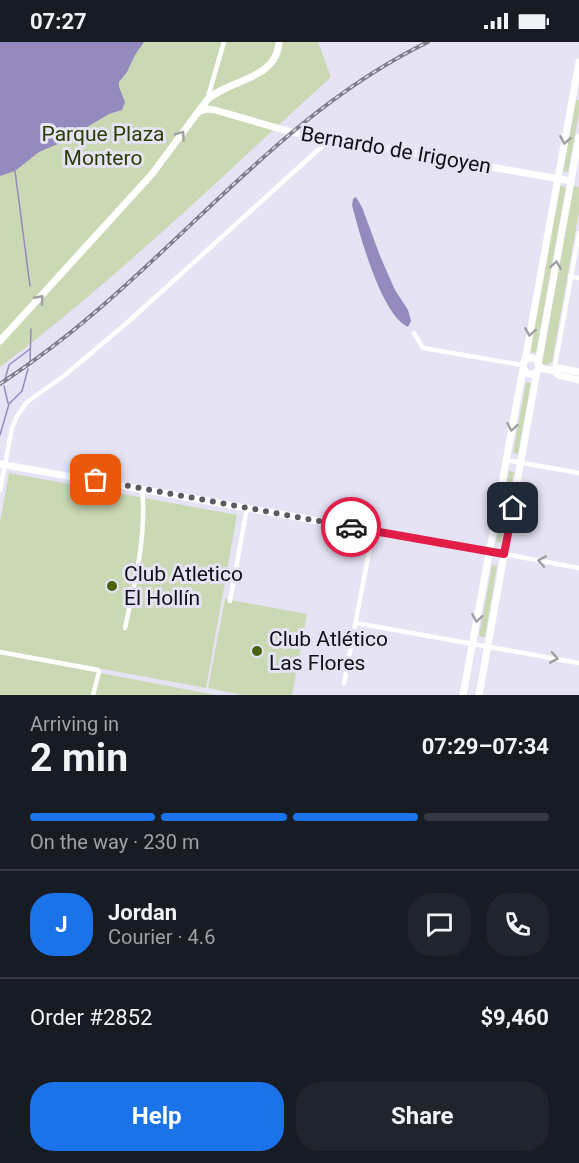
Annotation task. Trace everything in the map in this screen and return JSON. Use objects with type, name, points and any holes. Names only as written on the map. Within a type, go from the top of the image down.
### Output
[{"type":"main road","points":[[0,341],[152,174],[207,100],[218,90],[262,72],[274,58],[279,42]]},
{"type":"main road","points":[[463,695],[577,86],[579,62]]},
{"type":"main road","points":[[207,100],[215,110]]},
{"type":"main road","name":"Bernardo de Irigoyen","points":[[198,112],[207,109],[215,110],[261,125],[330,140],[575,182]]},
{"type":"main road","points":[[479,695],[538,367],[575,182],[579,137]]},
{"type":"main road","points":[[523,365],[534,358],[538,367]]},
{"type":"main road","points":[[523,365],[530,374],[538,367]]},
{"type":"main road","points":[[538,367],[579,380]]},
{"type":"main road","points":[[554,371],[560,368],[579,372]]},
{"type":"main road","points":[[2,465],[504,554]]},
{"type":"street","points":[[207,100],[224,42]]},
{"type":"street","points":[[0,490],[2,465],[12,428],[27,402],[65,375],[128,322],[300,164],[330,140]]},
{"type":"street","points":[[554,371],[579,233]]},
{"type":"street","points":[[570,276],[579,278]]},
{"type":"street","points":[[414,333],[423,348],[523,365]]},
{"type":"street","points":[[506,460],[579,474]]},
{"type":"street","points":[[125,628],[143,530],[145,512],[142,488]]},
{"type":"street","points":[[230,600],[247,508]]},
{"type":"street","points":[[344,683],[373,531]]},
{"type":"street","points":[[504,554],[579,568]]},
{"type":"street","points":[[356,623],[579,663]]},
{"type":"street","points":[[0,652],[98,670],[93,695]]},
{"type":"green space","name":"Parque Plaza Montero","points":[[0,42],[318,42],[331,77],[128,262],[0,367]]},
{"type":"green space","points":[[576,100],[579,100],[579,113],[568,172],[563,171]]},
{"type":"green space","points":[[560,186],[566,187],[536,353],[530,352]]},
{"type":"green space","points":[[572,186],[579,187],[579,212],[552,362],[547,365],[542,364]]},
{"type":"green space","points":[[526,382],[531,383],[518,454],[513,453]]},
{"type":"green space","points":[[509,471],[514,472],[501,543],[496,542]]},
{"type":"green space","name":"Club Atletico El Hollín","points":[[9,473],[237,515],[206,688],[0,650],[0,523]]},
{"type":"green space","points":[[492,565],[497,566],[485,637],[479,636]]},
{"type":"green space","name":"Club Atlético Las Flores","points":[[225,599],[307,614],[292,695],[243,695],[208,688]]},
{"type":"green space","points":[[0,654],[216,695],[0,695]]},
{"type":"shaded area","points":[[0,42],[144,42],[119,82],[125,102],[122,110],[109,114],[60,143],[39,152],[15,171],[0,176]]},
{"type":"shaded area","points":[[356,197],[395,290],[408,310],[411,321],[408,327],[389,307],[372,272],[352,205]]},
{"type":"waterway","points":[[15,171],[30,286]]},
{"type":"waterway","points":[[30,362],[31,329]]},
{"type":"waterway","points":[[5,379],[9,365],[30,349]]},
{"type":"waterway","points":[[0,435],[9,404],[22,391],[28,369]]},
{"type":"waterway","points":[[4,386],[8,403]]},
{"type":"railway","points":[[0,384],[94,313],[293,131],[380,68],[428,42]]},
{"type":"way so far","points":[[96,480],[351,527]]},
{"type":"place","name":"Club Atletico El Hollín","points":[[112,586]]},
{"type":"place","name":"Club Atlético Las Flores","points":[[257,651]]},
{"type":"route","points":[[351,527],[504,554],[513,508]]}]
